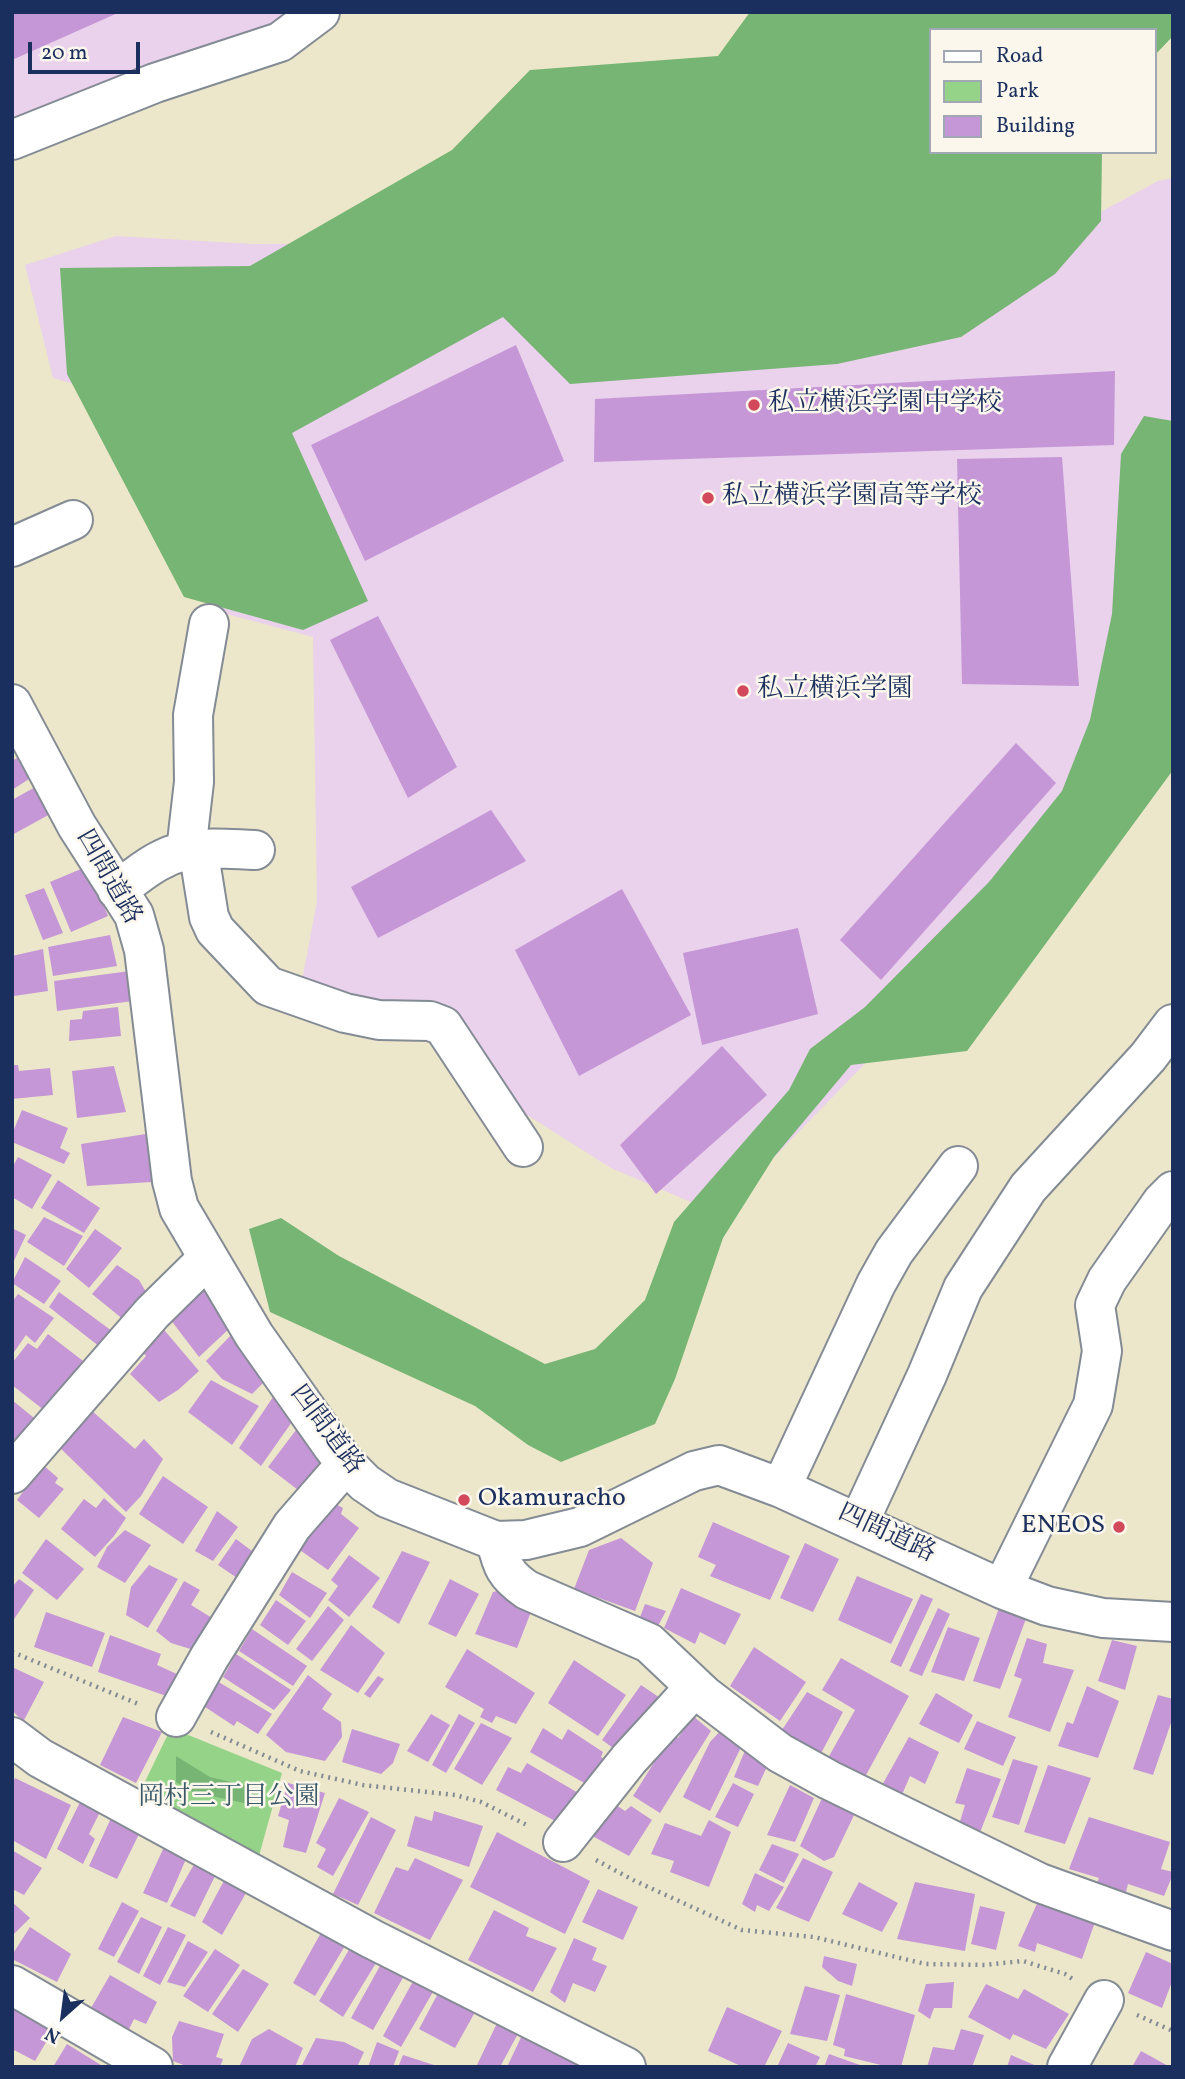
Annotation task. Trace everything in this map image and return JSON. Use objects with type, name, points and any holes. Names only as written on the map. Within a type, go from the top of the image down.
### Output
[{"type":"street","points":[[12,140],[155,83],[280,41],[320,12]]},
{"type":"street","points":[[12,547],[73,520]]},
{"type":"street","points":[[209,624],[193,715],[192,849],[209,917],[215,930],[268,986],[345,1013],[379,1020],[430,1021],[443,1026],[523,1147]]},
{"type":"street","name":"四間道路","points":[[12,705],[77,826],[134,915],[144,950],[172,1181],[179,1208],[254,1335],[346,1464],[365,1483],[387,1499],[496,1541],[526,1539],[580,1527],[694,1471],[719,1465],[859,1521],[1002,1589],[1063,1611],[1103,1618],[1173,1622]]},
{"type":"street","points":[[117,890],[163,859],[192,849],[255,850]]},
{"type":"street","points":[[859,1521],[928,1375],[963,1288],[1028,1188],[1148,1057],[1173,1024]]},
{"type":"street","points":[[781,1488],[876,1284],[894,1252],[958,1166]]},
{"type":"street","points":[[1002,1589],[1093,1405],[1102,1352],[1095,1306],[1107,1280],[1161,1202],[1173,1191]]},
{"type":"street","points":[[12,1474],[152,1313],[208,1258]]},
{"type":"street","points":[[176,1717],[209,1658],[292,1526],[346,1464]]},
{"type":"street","points":[[496,1541],[501,1563],[512,1580],[527,1590],[649,1643],[695,1687],[780,1753],[829,1780],[1040,1883],[1173,1931]]},
{"type":"street","points":[[563,1843],[629,1759],[695,1687]]},
{"type":"street","points":[[12,1737],[40,1758],[372,1939],[626,2067]]},
{"type":"street","points":[[12,1985],[153,2067]]},
{"type":"street","points":[[1067,2067],[1104,2000]]},
{"type":"shaded area","points":[[12,12],[289,12],[270,25],[12,122]]},
{"type":"shaded area","name":"私立横浜学園","points":[[1173,178],[1173,746],[719,1214],[611,1168],[524,1113],[455,1016],[301,986],[317,901],[313,637],[223,613],[159,409],[53,378],[25,265],[116,236],[253,244],[406,243],[921,309],[1158,181]]},
{"type":"green space","points":[[750,12],[1173,12],[1173,36],[1157,53],[1157,28],[930,28],[930,154],[1102,154],[1101,221],[1055,274],[961,337],[837,364],[570,384],[503,317],[292,433],[368,601],[303,630],[184,597],[67,374],[60,268],[250,266],[452,150],[530,70],[718,56]]},
{"type":"green space","points":[[1144,416],[1173,421],[1173,770],[967,1051],[851,1065],[774,1157],[723,1238],[675,1379],[655,1424],[561,1462],[528,1445],[475,1406],[270,1312],[249,1229],[281,1218],[339,1256],[545,1364],[595,1349],[645,1300],[674,1222],[789,1090],[810,1049],[865,1007],[989,882],[1062,791],[1090,720],[1112,614],[1121,454]]},
{"type":"green space","name":"岡村三丁目公園","points":[[171,1728],[282,1773],[257,1863],[137,1798]]},
{"type":"green space","points":[[176,1756],[210,1777],[265,1790],[244,1803],[193,1792],[176,1782]]},
{"type":"building","points":[[12,12],[120,12],[12,60]]},
{"type":"building","points":[[516,345],[564,461],[365,561],[311,445]]},
{"type":"building","points":[[1115,371],[1114,445],[594,462],[595,399]]},
{"type":"building","points":[[1062,457],[1079,686],[962,684],[957,459]]},
{"type":"building","points":[[378,616],[457,767],[408,798],[330,640]]},
{"type":"building","points":[[1016,743],[1056,783],[881,980],[840,940]]},
{"type":"building","points":[[17,758],[29,779],[12,790],[12,761]]},
{"type":"building","points":[[37,786],[52,813],[12,835],[12,800]]},
{"type":"building","points":[[491,810],[526,861],[378,938],[351,887]]},
{"type":"building","points":[[88,866],[108,916],[71,932],[50,882]]},
{"type":"building","points":[[44,888],[63,933],[43,940],[25,895]]},
{"type":"building","points":[[622,889],[691,1015],[579,1076],[515,950]]},
{"type":"building","points":[[798,928],[818,1014],[702,1045],[683,953]]},
{"type":"building","points":[[110,935],[117,966],[53,976],[48,947]]},
{"type":"building","points":[[43,949],[48,991],[14,996],[12,956]]},
{"type":"building","points":[[130,971],[133,1001],[57,1011],[54,981]]},
{"type":"building","points":[[118,1007],[121,1036],[69,1041],[70,1020],[82,1019],[83,1011]]},
{"type":"building","points":[[722,1046],[767,1095],[656,1194],[620,1145]]},
{"type":"building","points":[[12,1065],[18,1065],[19,1071],[50,1068],[53,1095],[12,1099]]},
{"type":"building","points":[[114,1066],[126,1112],[77,1118],[72,1071]]},
{"type":"building","points":[[22,1110],[68,1128],[60,1148],[70,1153],[64,1164],[12,1142],[12,1134]]},
{"type":"building","points":[[146,1134],[152,1182],[87,1186],[81,1144]]},
{"type":"building","points":[[18,1157],[52,1175],[32,1209],[12,1197],[12,1168]]},
{"type":"building","points":[[58,1180],[100,1208],[84,1233],[41,1208]]},
{"type":"building","points":[[44,1217],[83,1236],[64,1266],[27,1242]]},
{"type":"building","points":[[12,1228],[26,1235],[12,1265]]},
{"type":"building","points":[[95,1229],[122,1248],[89,1288],[66,1269]]},
{"type":"building","points":[[25,1257],[61,1281],[44,1304],[12,1283]]},
{"type":"building","points":[[117,1265],[139,1280],[146,1292],[124,1320],[92,1294]]},
{"type":"building","points":[[203,1289],[232,1326],[199,1357],[167,1315]]},
{"type":"building","points":[[59,1292],[112,1331],[100,1347],[49,1307]]},
{"type":"building","points":[[18,1294],[54,1318],[35,1343],[26,1335],[12,1355],[12,1302]]},
{"type":"building","points":[[160,1325],[199,1371],[178,1390],[159,1402],[130,1374],[146,1356],[138,1347]]},
{"type":"building","points":[[233,1333],[266,1380],[252,1394],[222,1379],[206,1361]]},
{"type":"building","points":[[48,1334],[87,1364],[49,1414],[12,1385],[12,1363],[28,1343],[37,1349]]},
{"type":"building","points":[[211,1380],[259,1406],[232,1445],[188,1412]]},
{"type":"building","points":[[275,1394],[294,1419],[261,1466],[239,1448]]},
{"type":"building","points":[[12,1400],[39,1422],[18,1450],[12,1444]]},
{"type":"building","points":[[91,1410],[135,1449],[144,1439],[163,1459],[141,1496],[126,1512],[54,1442]]},
{"type":"building","points":[[296,1430],[325,1467],[302,1493],[268,1467]]},
{"type":"building","points":[[43,1465],[58,1478],[55,1483],[64,1489],[39,1518],[17,1500]]},
{"type":"building","points":[[163,1476],[208,1507],[183,1544],[139,1514]]},
{"type":"building","points":[[104,1498],[126,1518],[95,1557],[61,1529],[84,1499],[96,1508]]},
{"type":"building","points":[[330,1501],[343,1508],[341,1514],[359,1528],[328,1570],[297,1548]]},
{"type":"building","points":[[217,1511],[238,1527],[213,1561],[195,1551]]},
{"type":"building","points":[[713,1522],[790,1556],[770,1600],[710,1576],[716,1565],[698,1557]]},
{"type":"building","points":[[125,1530],[151,1545],[125,1583],[97,1567],[107,1547]]},
{"type":"building","points":[[621,1538],[653,1563],[635,1611],[574,1589],[589,1550]]},
{"type":"building","points":[[46,1539],[84,1569],[57,1600],[22,1573]]},
{"type":"building","points":[[236,1539],[260,1557],[243,1582],[218,1565]]},
{"type":"building","points":[[805,1543],[839,1559],[813,1612],[780,1598]]},
{"type":"building","points":[[402,1551],[430,1562],[399,1624],[372,1607]]},
{"type":"building","points":[[349,1555],[380,1578],[349,1617],[328,1600],[338,1586],[331,1580]]},
{"type":"building","points":[[149,1565],[178,1579],[148,1628],[126,1615],[131,1587]]},
{"type":"building","points":[[292,1572],[327,1593],[310,1618],[279,1595]]},
{"type":"building","points":[[857,1576],[913,1599],[891,1644],[838,1620]]},
{"type":"building","points":[[19,1579],[34,1590],[12,1622],[12,1587]]},
{"type":"building","points":[[450,1579],[479,1594],[456,1637],[428,1624]]},
{"type":"building","points":[[184,1581],[200,1590],[191,1605],[217,1621],[197,1651],[171,1643],[156,1631]]},
{"type":"building","points":[[681,1588],[741,1614],[725,1645],[700,1632],[695,1644],[664,1628]]},
{"type":"building","points":[[505,1589],[534,1604],[517,1648],[475,1634],[493,1592]]},
{"type":"building","points":[[921,1594],[933,1599],[901,1667],[890,1662]]},
{"type":"building","points":[[276,1600],[306,1621],[288,1645],[260,1625]]},
{"type":"building","points":[[645,1604],[666,1611],[658,1626],[639,1620]]},
{"type":"building","points":[[328,1606],[344,1620],[312,1661],[296,1649]]},
{"type":"building","points":[[938,1608],[950,1614],[922,1676],[909,1671]]},
{"type":"building","points":[[999,1608],[1027,1616],[1000,1689],[973,1681]]},
{"type":"building","points":[[46,1612],[105,1633],[92,1667],[34,1647]]},
{"type":"building","points":[[351,1625],[385,1653],[358,1693],[320,1670]]},
{"type":"building","points":[[948,1627],[980,1638],[964,1681],[931,1672]]},
{"type":"building","points":[[252,1629],[307,1666],[293,1686],[239,1651]]},
{"type":"building","points":[[110,1635],[161,1654],[157,1665],[179,1675],[172,1698],[98,1672]]},
{"type":"building","points":[[1027,1638],[1047,1644],[1043,1663],[1074,1670],[1050,1732],[1008,1717],[1022,1679],[1014,1676]]},
{"type":"building","points":[[1112,1640],[1137,1646],[1125,1690],[1098,1681]]},
{"type":"building","points":[[754,1647],[806,1682],[780,1721],[730,1686]]},
{"type":"building","points":[[467,1649],[535,1693],[516,1724],[496,1716],[492,1723],[480,1717],[484,1709],[445,1687]]},
{"type":"building","points":[[236,1654],[291,1690],[274,1710],[223,1677]]},
{"type":"building","points":[[841,1658],[909,1696],[865,1777],[828,1758],[855,1710],[822,1690]]},
{"type":"building","points":[[574,1660],[626,1695],[598,1736],[548,1703]]},
{"type":"building","points":[[12,1667],[44,1682],[23,1722],[12,1710]]},
{"type":"building","points":[[308,1675],[332,1694],[322,1709],[341,1722],[342,1737],[325,1761],[286,1752],[266,1735]]},
{"type":"building","points":[[378,1676],[384,1679],[370,1698],[364,1694]]},
{"type":"building","points":[[217,1681],[272,1714],[258,1734],[237,1721],[234,1726],[202,1705]]},
{"type":"building","points":[[641,1685],[666,1702],[624,1756],[602,1740]]},
{"type":"building","points":[[1087,1686],[1119,1701],[1098,1758],[1058,1746],[1067,1722],[1073,1724]]},
{"type":"building","points":[[807,1692],[843,1712],[818,1759],[780,1733]]},
{"type":"building","points":[[936,1693],[973,1715],[959,1743],[919,1724]]},
{"type":"building","points":[[1158,1695],[1173,1699],[1173,1717],[1153,1775],[1133,1769]]},
{"type":"building","points":[[431,1714],[450,1725],[428,1762],[407,1751]]},
{"type":"building","points":[[459,1714],[475,1723],[446,1773],[432,1765]]},
{"type":"building","points":[[693,1716],[711,1731],[660,1813],[633,1796],[672,1734],[678,1738]]},
{"type":"building","points":[[123,1717],[162,1732],[136,1783],[100,1765]]},
{"type":"building","points":[[977,1721],[1016,1737],[1003,1766],[964,1749]]},
{"type":"building","points":[[481,1723],[512,1738],[482,1785],[454,1769]]},
{"type":"building","points":[[724,1727],[745,1739],[710,1811],[683,1797],[710,1742]]},
{"type":"building","points":[[543,1728],[562,1740],[568,1729],[603,1752],[601,1757],[609,1762],[593,1788],[530,1752]]},
{"type":"building","points":[[352,1729],[400,1744],[393,1763],[381,1774],[342,1762]]},
{"type":"building","points":[[909,1737],[939,1752],[925,1784],[910,1776],[901,1797],[881,1787]]},
{"type":"building","points":[[746,1748],[771,1758],[758,1786],[734,1777]]},
{"type":"building","points":[[1013,1759],[1038,1766],[1019,1825],[992,1817]]},
{"type":"building","points":[[527,1763],[580,1794],[561,1824],[496,1790],[508,1767],[521,1773]]},
{"type":"building","points":[[1048,1765],[1091,1778],[1065,1844],[1024,1832]]},
{"type":"building","points":[[967,1768],[1001,1779],[979,1835],[958,1828],[965,1805],[955,1803]]},
{"type":"building","points":[[15,1778],[71,1805],[46,1859],[12,1840],[12,1785]]},
{"type":"building","points":[[288,1783],[325,1793],[306,1853],[283,1847],[289,1820],[278,1816]]},
{"type":"building","points":[[733,1783],[754,1794],[738,1827],[715,1817]]},
{"type":"building","points":[[790,1785],[814,1798],[795,1842],[767,1835]]},
{"type":"building","points":[[824,1794],[856,1811],[834,1857],[824,1861],[800,1846]]},
{"type":"building","points":[[339,1798],[369,1812],[333,1876],[317,1867],[326,1849],[316,1843]]},
{"type":"building","points":[[607,1799],[625,1811],[631,1806],[652,1820],[629,1856],[585,1832]]},
{"type":"building","points":[[81,1800],[100,1812],[89,1834],[95,1839],[83,1864],[57,1849]]},
{"type":"building","points":[[434,1811],[483,1826],[469,1867],[407,1846],[415,1816],[432,1821]]},
{"type":"building","points":[[112,1816],[141,1830],[117,1879],[89,1866]]},
{"type":"building","points":[[371,1817],[396,1830],[358,1905],[333,1894]]},
{"type":"building","points":[[1089,1817],[1170,1842],[1161,1869],[1173,1874],[1164,1896],[1128,1884],[1124,1900],[1095,1888],[1099,1878],[1069,1869]]},
{"type":"building","points":[[709,1820],[731,1832],[709,1887],[670,1872],[674,1861],[651,1854],[665,1823],[701,1836]]},
{"type":"building","points":[[497,1832],[590,1881],[565,1934],[470,1887]]},
{"type":"building","points":[[772,1844],[799,1854],[784,1883],[759,1870]]},
{"type":"building","points":[[164,1847],[186,1859],[167,1903],[143,1893]]},
{"type":"building","points":[[12,1850],[42,1868],[24,1895],[12,1889]]},
{"type":"building","points":[[415,1858],[463,1880],[430,1940],[374,1913],[396,1867],[408,1871]]},
{"type":"building","points":[[803,1858],[833,1872],[809,1922],[776,1908]]},
{"type":"building","points":[[196,1861],[217,1872],[195,1917],[170,1906]]},
{"type":"building","points":[[755,1873],[784,1887],[769,1911],[757,1905],[755,1912],[742,1904]]},
{"type":"building","points":[[227,1875],[250,1886],[222,1935],[202,1922]]},
{"type":"building","points":[[859,1882],[898,1903],[882,1932],[842,1914]]},
{"type":"building","points":[[915,1882],[975,1894],[965,1951],[897,1939]]},
{"type":"building","points":[[598,1889],[638,1907],[623,1940],[582,1922]]},
{"type":"building","points":[[1040,1897],[1095,1922],[1082,1959],[1037,1943],[1035,1952],[1018,1946]]},
{"type":"building","points":[[12,1902],[30,1918],[12,1936]]},
{"type":"building","points":[[122,1902],[139,1911],[114,1957],[98,1949]]},
{"type":"building","points":[[980,1906],[1005,1912],[996,1950],[971,1944]]},
{"type":"building","points":[[494,1910],[529,1928],[526,1936],[557,1948],[533,1992],[468,1960]]},
{"type":"building","points":[[141,1917],[162,1927],[139,1974],[117,1962]]},
{"type":"building","points":[[30,1927],[71,1954],[57,1982],[12,1959]]},
{"type":"building","points":[[168,1927],[186,1935],[160,1985],[143,1976]]},
{"type":"building","points":[[322,1931],[346,1944],[315,1996],[293,1983]]},
{"type":"building","points":[[574,1938],[597,1948],[592,1960],[607,1966],[595,1992],[573,1983],[565,2003],[550,1992]]},
{"type":"building","points":[[188,1941],[208,1952],[185,1987],[167,1982]]},
{"type":"building","points":[[350,1948],[376,1963],[343,2017],[319,2001]]},
{"type":"building","points":[[215,1949],[240,1965],[208,2012],[183,1996]]},
{"type":"building","points":[[1146,1952],[1173,1964],[1173,1979],[1162,2008],[1128,1993]]},
{"type":"building","points":[[824,1956],[857,1964],[852,1986],[838,1981],[822,1967]]},
{"type":"building","points":[[381,1964],[404,1976],[373,2030],[351,2018]]},
{"type":"building","points":[[243,1969],[269,1984],[238,2032],[212,2014]]},
{"type":"building","points":[[417,1974],[437,1985],[401,2047],[383,2036]]},
{"type":"building","points":[[110,1975],[157,2002],[146,2024],[134,2019],[129,2029],[91,2008]]},
{"type":"building","points":[[954,1982],[952,2008],[934,2008],[930,2019],[918,2011],[926,1984]]},
{"type":"building","points":[[986,1984],[1018,1999],[1024,1989],[1069,2014],[1046,2049],[1013,2034],[1010,2040],[968,2017]]},
{"type":"building","points":[[442,1986],[479,2005],[455,2048],[419,2029]]},
{"type":"building","points":[[805,1986],[840,1995],[827,2041],[790,2034]]},
{"type":"building","points":[[846,1994],[915,2015],[901,2067],[889,2067],[844,2056],[845,2049],[833,2045]]},
{"type":"building","points":[[12,2002],[55,2027],[35,2061],[12,2049]]},
{"type":"building","points":[[727,2007],[782,2031],[764,2067],[743,2067],[708,2051]]},
{"type":"building","points":[[499,2019],[520,2030],[500,2067],[479,2067],[477,2065]]},
{"type":"building","points":[[179,2021],[224,2034],[216,2057],[223,2059],[220,2067],[189,2067],[173,2061],[172,2037]]},
{"type":"building","points":[[269,2029],[303,2048],[295,2067],[239,2067],[252,2039]]},
{"type":"building","points":[[961,2029],[984,2035],[972,2067],[927,2067],[933,2047],[954,2050]]},
{"type":"building","points":[[524,2031],[582,2061],[579,2067],[507,2067]]},
{"type":"building","points":[[316,2038],[344,2042],[364,2052],[357,2067],[301,2067]]},
{"type":"building","points":[[377,2042],[399,2051],[393,2067],[368,2067]]},
{"type":"building","points":[[788,2043],[820,2057],[815,2067],[777,2067]]},
{"type":"building","points":[[67,2044],[104,2067],[53,2067]]},
{"type":"building","points":[[1141,2051],[1170,2067],[1132,2067]]},
{"type":"building","points":[[829,2054],[860,2065],[824,2067]]},
{"type":"building","points":[[403,2055],[437,2066],[437,2067],[398,2067]]},
{"type":"building","points":[[1011,2055],[1039,2067],[1007,2067]]},
{"type":"place","name":"私立横浜学園中学校","points":[[754,405]]},
{"type":"place","name":"私立横浜学園高等学校","points":[[708,498]]},
{"type":"place","name":"私立横浜学園","points":[[743,691]]},
{"type":"place","name":"Okamuracho","points":[[464,1500]]},
{"type":"place","name":"ENEOS","points":[[1119,1527]]}]
